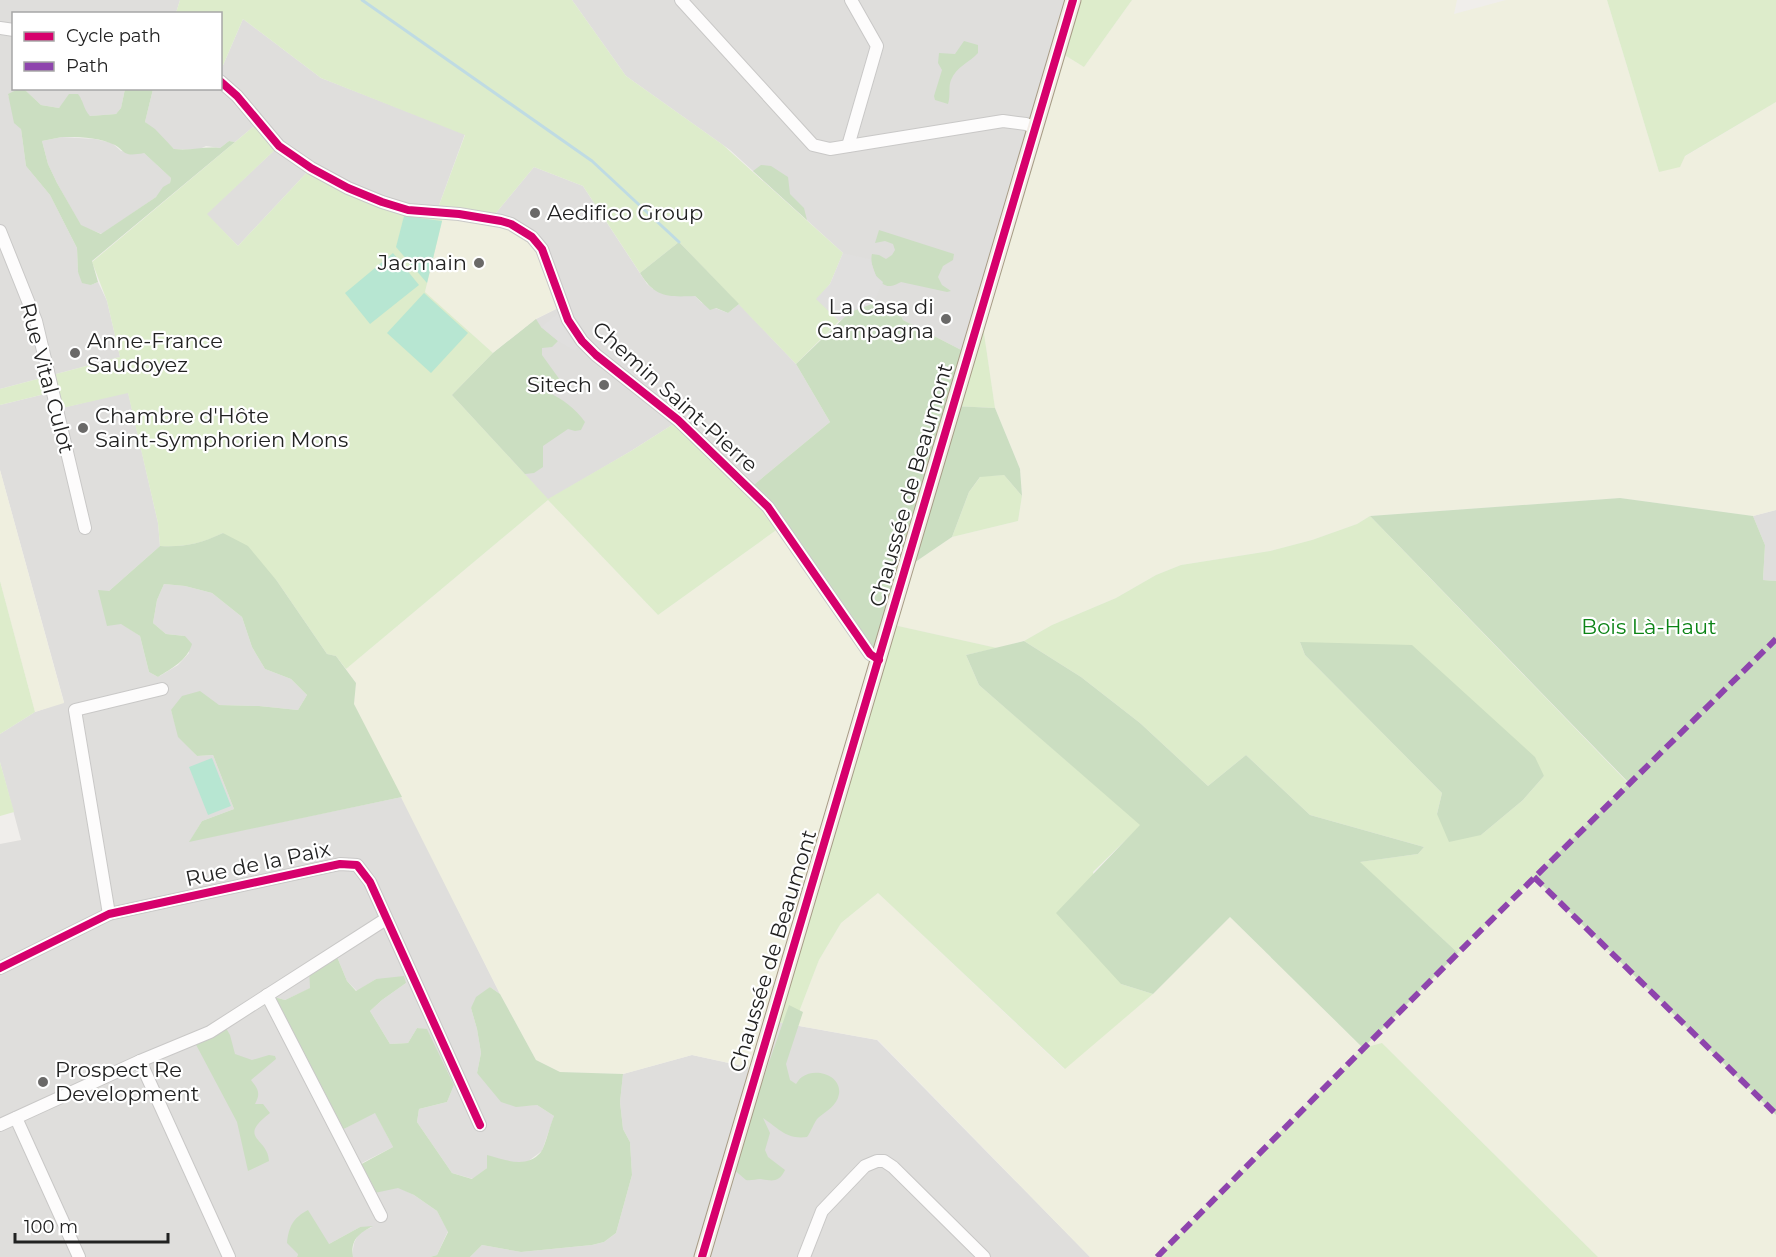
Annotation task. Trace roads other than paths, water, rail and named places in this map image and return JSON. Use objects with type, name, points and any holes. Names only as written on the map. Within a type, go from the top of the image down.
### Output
[{"type":"main road","name":"Chaussée de Beaumont","points":[[702,1257],[1073,0]]},
{"type":"street","points":[[681,0],[805,138],[821,148],[848,146],[1003,121],[1026,124],[1035,128]]},
{"type":"street","points":[[848,146],[877,46],[851,0]]},
{"type":"street","name":"Chemin Saint-Pierre","points":[[222,83],[237,96],[279,146],[311,168],[348,188],[402,209],[459,214],[501,221],[511,224],[532,237],[542,249],[568,320],[582,341],[596,355],[678,420],[762,501],[870,654],[879,660]]},
{"type":"street","name":"Rue Vital Culot","points":[[0,231],[36,321],[85,528]]},
{"type":"street","points":[[109,914],[75,710],[162,689]]},
{"type":"street","name":"Rue de la Paix","points":[[0,968],[109,914],[340,864],[357,865],[370,882],[480,1125]]},
{"type":"street","points":[[0,1125],[140,1061],[210,1032],[386,919]]},
{"type":"street","points":[[267,995],[381,1216]]},
{"type":"street","points":[[140,1061],[229,1257]]},
{"type":"street","points":[[16,1118],[79,1257]]},
{"type":"street","points":[[804,1257],[822,1211],[865,1166],[884,1161],[893,1167],[984,1257]]},
{"type":"waterway","points":[[362,0],[592,161],[679,242]]},
{"type":"place","name":"Aedifico Group","points":[[535,213]]},
{"type":"place","name":"Jacmain","points":[[479,263]]},
{"type":"place","name":"La Casa di Campagna","points":[[946,319]]},
{"type":"place","name":"Anne-France Saudoyez","points":[[75,353]]},
{"type":"place","name":"Sitech","points":[[604,385]]},
{"type":"place","name":"Chambre d'Hôte Saint-Symphorien Mons","points":[[83,428]]},
{"type":"place","name":"Prospect Re Development","points":[[43,1082]]},
{"type":"park label","name":"Bois Là-Haut","points":[[1649,627]]}]
